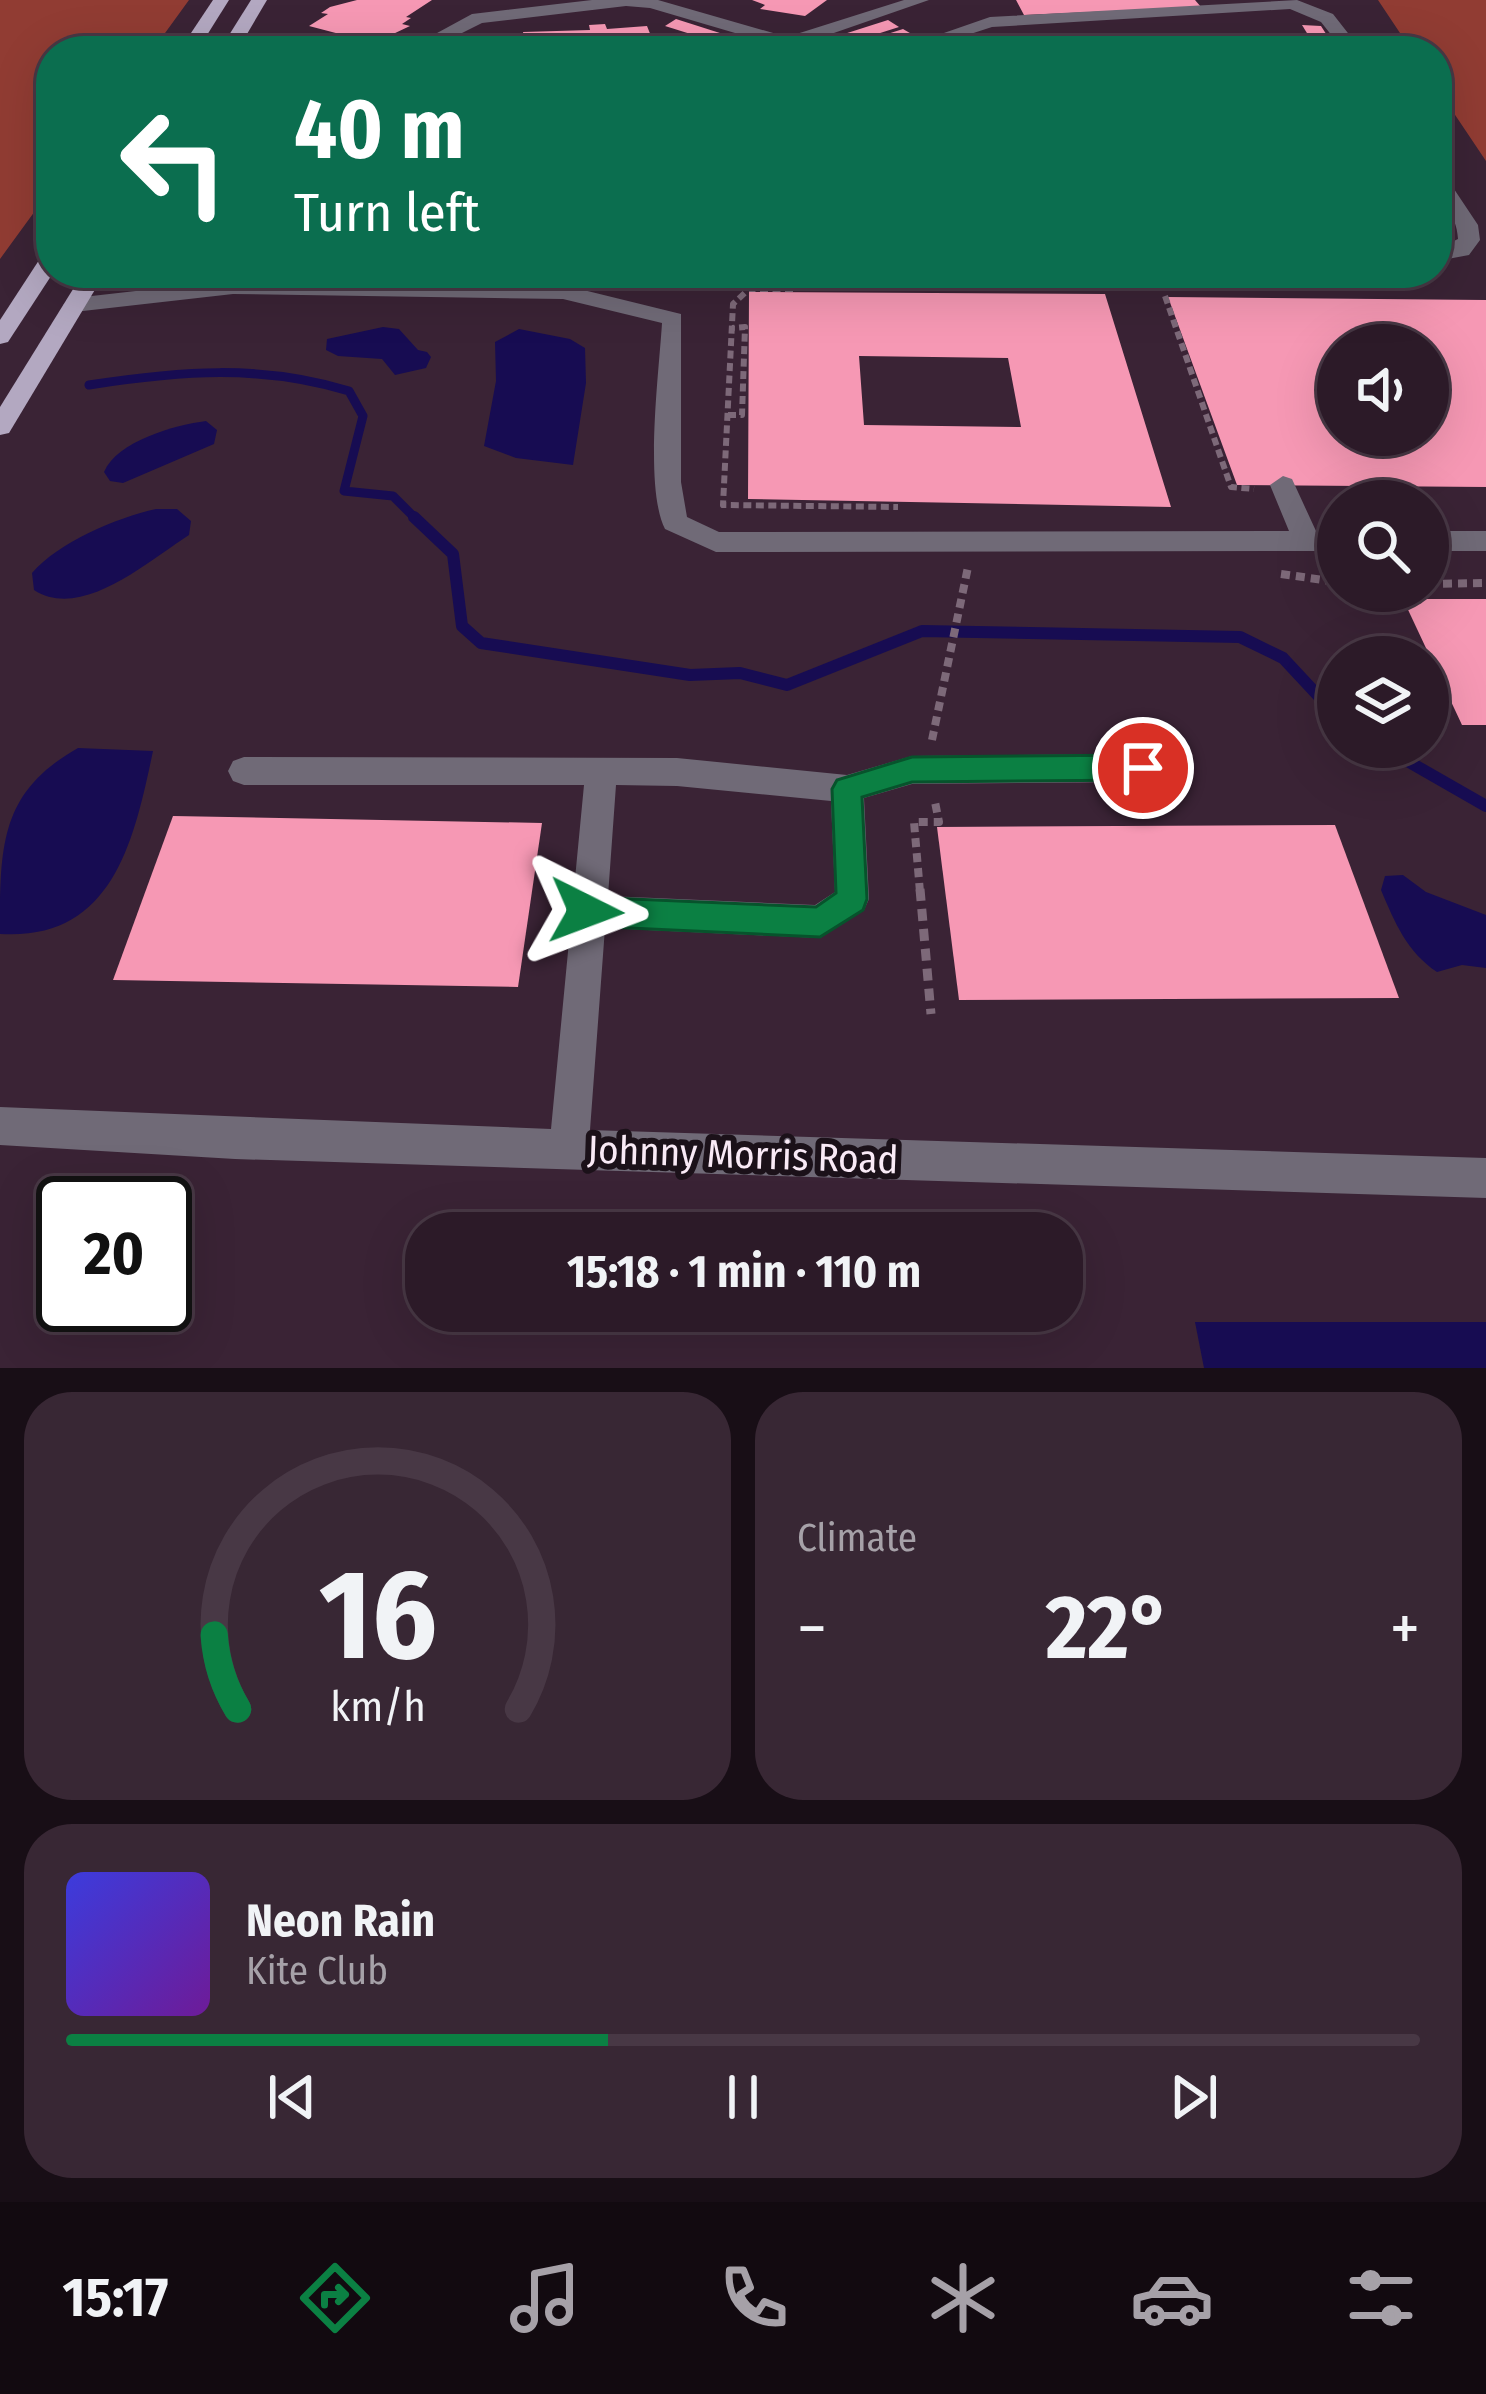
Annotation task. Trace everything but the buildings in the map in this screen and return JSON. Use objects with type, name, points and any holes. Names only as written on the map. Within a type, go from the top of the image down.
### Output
[{"type":"main road","points":[[198,36],[221,0]]},
{"type":"main road","points":[[237,36],[259,0]]},
{"type":"main road","points":[[0,337],[36,282]]},
{"type":"main road","points":[[0,427],[85,288]]},
{"type":"street","points":[[809,36],[921,0]]},
{"type":"street","points":[[443,36],[478,18],[626,2],[651,3],[769,36]]},
{"type":"street","points":[[947,36],[990,22],[1287,2],[1335,24],[1343,36]]},
{"type":"street","points":[[1452,201],[1468,225],[1469,240],[1461,250],[1452,252]]},
{"type":"street","points":[[74,305],[224,288]]},
{"type":"street","points":[[294,288],[563,292],[673,319],[668,482],[674,522],[716,542],[1317,541]]},
{"type":"street","points":[[1271,491],[1306,541]]},
{"type":"street","points":[[1449,541],[1486,541]]},
{"type":"street","points":[[244,771],[677,772],[847,789],[912,770],[1143,768]]},
{"type":"street","points":[[569,1149],[601,771]]},
{"type":"street","points":[[586,911],[820,922],[852,899],[847,789]]},
{"type":"street","name":"Johnny Morris Road","points":[[0,1126],[235,1139],[1486,1178]]},
{"type":"path","points":[[794,289],[749,289],[733,304],[723,506],[899,507]]},
{"type":"path","points":[[1165,296],[1231,488],[1271,491]]},
{"type":"path","points":[[728,415],[742,415],[746,327],[732,328]]},
{"type":"path","points":[[1276,560],[1282,575],[1317,579]]},
{"type":"path","points":[[931,744],[969,565]]},
{"type":"path","points":[[1449,584],[1486,584]]},
{"type":"path","points":[[931,1015],[914,822],[939,821],[935,802]]},
{"type":"shaded area","points":[[0,0],[189,0],[163,36],[36,36],[36,210],[0,259]]},
{"type":"shaded area","points":[[1378,0],[1486,0],[1486,161],[1452,110],[1452,36],[1402,36]]},
{"type":"shaded area","points":[[383,327],[399,329],[418,350],[427,352],[431,357],[426,368],[395,375],[382,359],[338,356],[326,350],[327,339]]},
{"type":"shaded area","points":[[519,329],[570,339],[585,348],[586,383],[573,465],[516,458],[484,446],[496,381],[495,342]]},
{"type":"shaded area","points":[[206,421],[217,430],[214,444],[123,483],[110,481],[104,472],[134,443]]},
{"type":"shaded area","points":[[156,509],[177,509],[191,521],[189,535],[135,572],[93,593],[53,598],[34,590],[32,573],[57,551],[106,525]]},
{"type":"shaded area","points":[[78,748],[153,751],[126,850],[93,903],[69,921],[38,932],[0,934],[1,874],[10,824],[33,783]]},
{"type":"shaded area","points":[[1403,875],[1426,892],[1486,915],[1486,968],[1462,965],[1437,972],[1418,955],[1381,890],[1385,876]]},
{"type":"shaded area","points":[[1195,1322],[1486,1322],[1486,1368],[1204,1368]]},
{"type":"waterway","points":[[89,385],[220,373],[284,377],[349,391],[363,416],[344,491],[393,496],[414,517]]},
{"type":"waterway","points":[[414,517],[453,554],[462,626],[481,643],[690,675],[740,673],[787,685],[922,631],[1240,637],[1283,658],[1317,694]]},
{"type":"waterway","points":[[414,517],[417,520]]},
{"type":"waterway","points":[[1420,768],[1486,806]]},
{"type":"route","points":[[586,911],[820,922],[852,899],[847,789],[912,770],[1143,768]]}]
